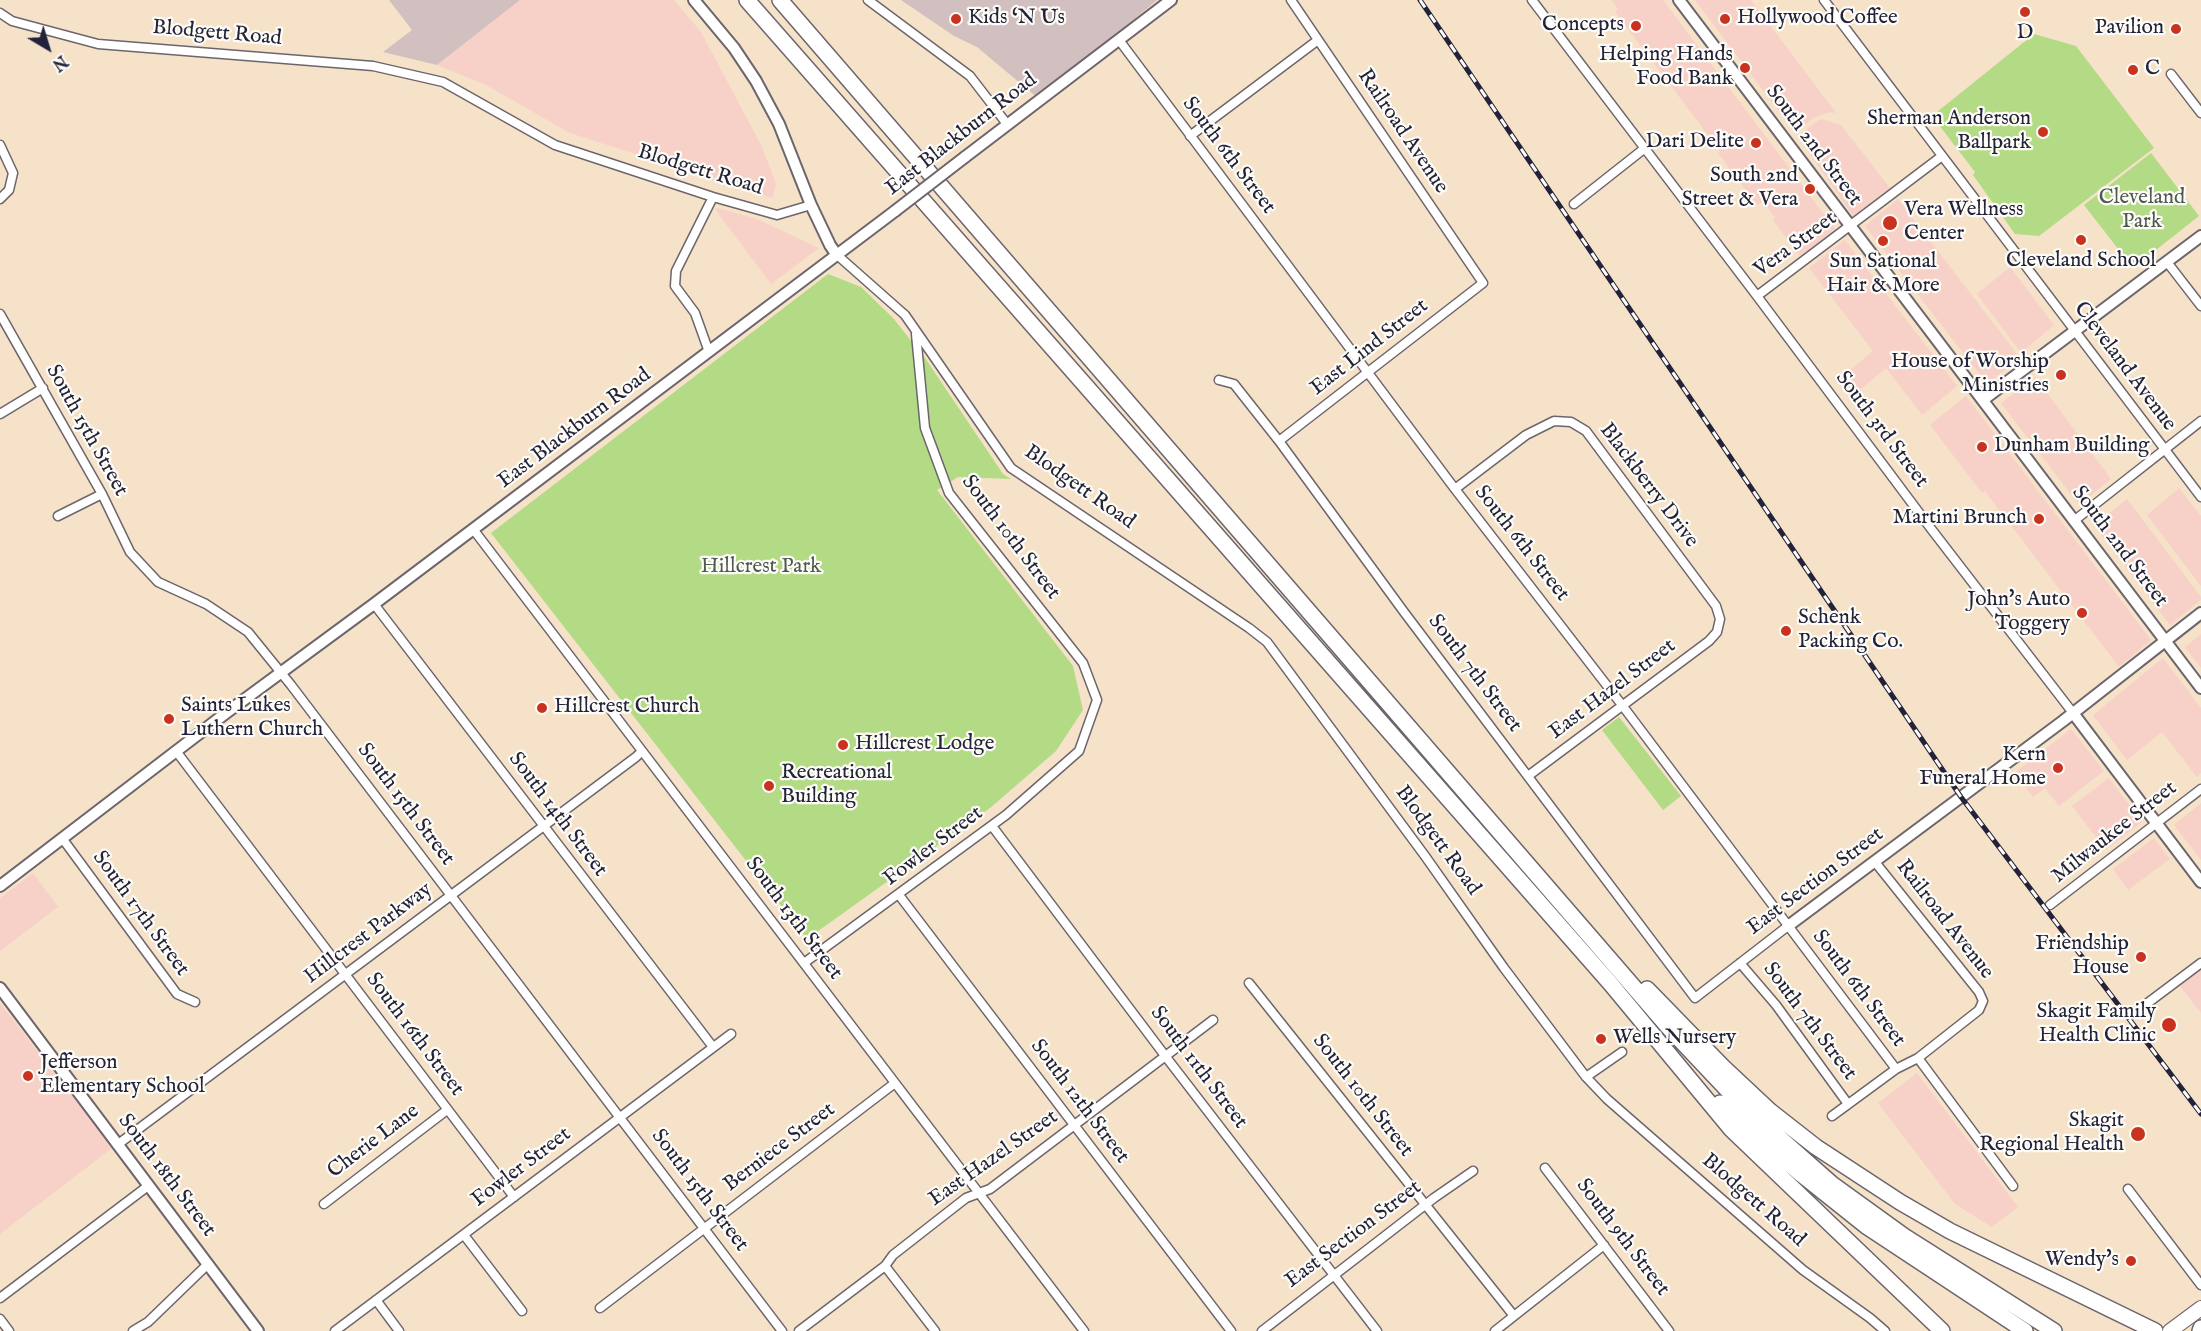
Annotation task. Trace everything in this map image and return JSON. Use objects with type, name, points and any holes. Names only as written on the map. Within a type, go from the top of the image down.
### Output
[{"type":"highway","points":[[747,0],[1050,342],[1678,1064],[1731,1129],[1942,1331]]},
{"type":"highway","points":[[780,0],[1538,877],[1707,1069],[1737,1100],[1832,1184],[1904,1236],[2054,1331]]},
{"type":"highway","points":[[1538,877],[1723,1067],[1816,1148],[1950,1231],[2155,1331]]},
{"type":"highway","points":[[1678,1064],[1752,1131],[1866,1227],[2025,1331]]},
{"type":"main road","points":[[2170,1331],[2201,1308]]},
{"type":"street","points":[[694,0],[724,35],[756,81],[779,124],[811,205]]},
{"type":"street","name":"East Blackburn Road","points":[[0,886],[1172,0]]},
{"type":"street","name":"Railroad Avenue","points":[[1291,0],[1483,283]]},
{"type":"street","name":"South 3rd Street","points":[[1532,0],[2201,882]]},
{"type":"street","name":"South 2nd Street","points":[[1678,0],[2201,688]]},
{"type":"street","name":"Cleveland Avenue","points":[[1824,0],[2201,497]]},
{"type":"street","points":[[872,1],[970,76],[1007,124]]},
{"type":"street","name":"Blodgett Road","points":[[0,13],[12,21],[98,44],[373,66],[443,82],[555,145],[713,197],[777,215],[811,205],[836,254],[905,315],[1011,468],[1267,642],[1425,856],[1504,968],[1586,1077],[1607,1100],[1803,1270],[1886,1331]]},
{"type":"street","name":"South 6th Street","points":[[1119,40],[1455,489],[1622,705],[1896,1069]]},
{"type":"street","points":[[1190,136],[1318,40]]},
{"type":"street","points":[[2171,74],[2201,113]]},
{"type":"street","points":[[0,145],[13,173],[9,190],[0,199]]},
{"type":"street","points":[[1574,204],[1645,148]]},
{"type":"street","name":"Vera Street","points":[[1757,296],[1942,156]]},
{"type":"street","points":[[709,352],[695,314],[675,286],[676,271],[713,197]]},
{"type":"street","points":[[1983,400],[2201,236]]},
{"type":"street","points":[[2167,262],[2201,306]]},
{"type":"street","name":"East Lind Street","points":[[1279,441],[1483,283]]},
{"type":"street","name":"South 15th Street","points":[[0,314],[102,494],[130,552],[158,582],[206,604],[248,632],[782,1331]]},
{"type":"street","name":"South 10th Street","points":[[916,333],[925,428],[949,494],[1083,663],[1097,700],[1079,751]]},
{"type":"street","name":"South 7th Street","points":[[1219,380],[1234,384],[1279,441],[1695,998]]},
{"type":"street","points":[[0,414],[43,388]]},
{"type":"street","name":"Blackberry Drive","points":[[1455,489],[1526,435],[1554,421],[1571,422],[1586,431],[1716,606],[1720,619],[1717,632]]},
{"type":"street","points":[[2075,520],[2201,421]]},
{"type":"street","points":[[58,516],[102,494]]},
{"type":"street","name":"South 13th Street","points":[[473,529],[1084,1331]]},
{"type":"street","name":"South 14th Street","points":[[374,604],[713,1047]]},
{"type":"street","name":"East Section Street","points":[[1695,998],[2201,613]]},
{"type":"street","name":"East Hazel Street","points":[[1528,776],[1709,641],[1717,632]]},
{"type":"street","name":"South 16th Street","points":[[176,751],[514,1197]]},
{"type":"street","name":"Hillcrest Parkway","points":[[117,1145],[642,751]]},
{"type":"street","name":"Fowler Street","points":[[804,963],[992,826],[1079,751]]},
{"type":"street","name":"Milwaukee Street","points":[[2050,905],[2201,789]]},
{"type":"street","name":"South 11th Street","points":[[992,826],[1377,1331]]},
{"type":"street","name":"South 17th Street","points":[[62,838],[177,994],[195,1002]]},
{"type":"street","name":"Railroad Avenue","points":[[1875,862],[1979,992],[1983,1001],[1979,1010],[1918,1058]]},
{"type":"street","name":"South 12th Street","points":[[899,895],[1231,1331]]},
{"type":"street","name":"South 7th Street","points":[[1740,963],[1776,1005],[1848,1104]]},
{"type":"street","points":[[2133,1014],[2201,963]]},
{"type":"street","name":"South 10th Street","points":[[1250,983],[1514,1316]]},
{"type":"street","name":"South 18th Street","points":[[0,988],[258,1331]]},
{"type":"street","name":"East Hazel Street","points":[[800,1331],[885,1266],[893,1255],[966,1198],[990,1189],[1213,1020]]},
{"type":"street","name":"Fowler Street","points":[[335,1331],[731,1034]]},
{"type":"street","points":[[1586,1077],[1622,1052]]},
{"type":"street","points":[[1832,1116],[1896,1069],[1918,1058]]},
{"type":"street","name":"South 6th Street","points":[[1918,1058],[2013,1186]]},
{"type":"street","name":"Berniece Street","points":[[600,1308],[895,1083]]},
{"type":"street","name":"Cherie Lane","points":[[324,1204],[447,1110]]},
{"type":"street","name":"South 9th Street","points":[[1545,1168],[1670,1331]]},
{"type":"street","name":"East Section Street","points":[[1262,1331],[1425,1204],[1473,1172]]},
{"type":"street","points":[[0,1298],[148,1186]]},
{"type":"street","points":[[2128,1189],[2201,1284]]},
{"type":"street","points":[[464,1235],[522,1311]]},
{"type":"street","points":[[1495,1331],[1604,1245]]},
{"type":"street","points":[[133,1331],[148,1322],[208,1264]]},
{"type":"street","points":[[885,1266],[935,1331]]},
{"type":"street","points":[[376,1300],[399,1331]]},
{"type":"street","points":[[0,1319],[9,1331]]},
{"type":"shaded area","points":[[389,0],[520,0],[437,65],[383,52],[412,30]]},
{"type":"shaded area","points":[[520,0],[674,0],[701,32],[762,147],[776,184],[773,198],[570,133],[486,85],[437,65]]},
{"type":"shaded area","points":[[901,0],[1157,0],[1039,99],[977,47],[954,36]]},
{"type":"shaded area","points":[[1611,0],[1663,0],[1836,230],[1800,256],[1773,220],[1775,218],[1763,201],[1757,205],[1718,153],[1720,151],[1615,12],[1618,9]]},
{"type":"shaded area","points":[[1695,0],[1751,0],[1837,114],[1832,112],[1813,118],[1795,133]]},
{"type":"shaded area","points":[[1821,119],[1841,125],[1890,188],[1853,216],[1798,137]]},
{"type":"shaded area","points":[[1898,199],[2020,358],[1987,384],[1865,226]]},
{"type":"shaded area","points":[[715,209],[757,219],[819,248],[771,284]]},
{"type":"shaded area","points":[[1845,240],[1957,386],[1922,415],[1886,368],[1851,397],[1838,380],[1873,351],[1809,268]]},
{"type":"shaded area","points":[[2010,267],[2054,325],[2021,353],[1977,294]]},
{"type":"shaded area","points":[[2035,377],[2111,479],[2079,505],[2001,403]]},
{"type":"shaded area","points":[[1966,396],[2151,640],[2119,667],[1985,491],[1982,493],[1930,425]]},
{"type":"shaded area","points":[[2179,488],[2201,516],[2201,586],[2147,515]]},
{"type":"shaded area","points":[[2127,499],[2201,597],[2201,600],[2170,625],[2094,525]]},
{"type":"shaded area","points":[[2201,634],[2201,668],[2185,647]]},
{"type":"shaded area","points":[[2163,658],[2201,708],[2201,773],[2197,777],[2162,732],[2127,760],[2093,715]]},
{"type":"shaded area","points":[[2071,729],[2104,771],[2059,806],[2045,788],[2033,797],[2014,773]]},
{"type":"shaded area","points":[[2109,778],[2142,822],[2106,850],[2072,806]]},
{"type":"shaded area","points":[[2201,803],[2201,860],[2174,825]]},
{"type":"shaded area","points":[[2154,838],[2170,859],[2128,890],[2113,869]]},
{"type":"shaded area","points":[[33,873],[58,907],[0,951],[0,898]]},
{"type":"shaded area","points":[[2201,970],[2201,1013],[2180,986]]},
{"type":"shaded area","name":"Jefferson Elementary School","points":[[0,1003],[112,1148],[0,1234]]},
{"type":"shaded area","points":[[1917,1073],[2018,1207],[1992,1227],[1955,1204],[1878,1103]]},
{"type":"green space","name":"Sherman Anderson Ballpark","points":[[2034,34],[2076,46],[2154,148],[2039,236],[2015,234],[1973,175],[1975,172],[1932,116]]},
{"type":"green space","name":"Cleveland Park","points":[[2151,153],[2199,216],[2133,268],[2084,205]]},
{"type":"green space","name":"Hillcrest Park","points":[[828,274],[861,287],[893,318],[925,358],[1003,474],[1011,479],[958,477],[937,490],[1073,666],[1083,710],[1056,751],[990,808],[807,939],[491,533]]},
{"type":"green space","points":[[1619,717],[1681,796],[1663,810],[1602,730]]},
{"type":"railway","points":[[1420,0],[1961,797],[2201,1114]]},
{"type":"place","name":"D","points":[[2025,12]]},
{"type":"place","name":"Kids ‘N Us","points":[[956,19]]},
{"type":"place","name":"Hollywood Coffee","points":[[1725,19]]},
{"type":"place","name":"Concepts","points":[[1636,26]]},
{"type":"place","name":"Pavilion","points":[[2176,29]]},
{"type":"place","name":"Helping Hands Food Bank","points":[[1745,68]]},
{"type":"place","name":"C","points":[[2133,70]]},
{"type":"place","name":"Sherman Anderson Ballpark","points":[[2043,132]]},
{"type":"place","name":"Dari Delite","points":[[1756,143]]},
{"type":"place","name":"South 2nd Street & Vera","points":[[1810,189]]},
{"type":"place","name":"Vera Wellness Center","points":[[1890,223]]},
{"type":"place","name":"Cleveland School","points":[[2081,240]]},
{"type":"place","name":"Sun Sational Hair & More","points":[[1883,241]]},
{"type":"place","name":"House of Worship Ministries","points":[[2061,375]]},
{"type":"place","name":"Dunham Building","points":[[1982,447]]},
{"type":"place","name":"Martini Brunch","points":[[2039,519]]},
{"type":"place","name":"John's Auto Toggery","points":[[2082,613]]},
{"type":"place","name":"Schenk Packing Co.","points":[[1786,631]]},
{"type":"place","name":"Hillcrest Church","points":[[542,708]]},
{"type":"place","name":"Saints Lukes Luthern Church","points":[[169,719]]},
{"type":"place","name":"Hillcrest Lodge","points":[[843,745]]},
{"type":"place","name":"Kern Funeral Home","points":[[2058,768]]},
{"type":"place","name":"Recreational Building","points":[[769,786]]},
{"type":"place","name":"Friendship House","points":[[2141,957]]},
{"type":"place","name":"Skagit Family Health Clinic","points":[[2169,1025]]},
{"type":"place","name":"Wells Nursery","points":[[1601,1039]]},
{"type":"place","name":"Jefferson Elementary School","points":[[28,1076]]},
{"type":"place","name":"Skagit Regional Health","points":[[2138,1134]]},
{"type":"place","name":"Wendy's","points":[[2131,1261]]}]
